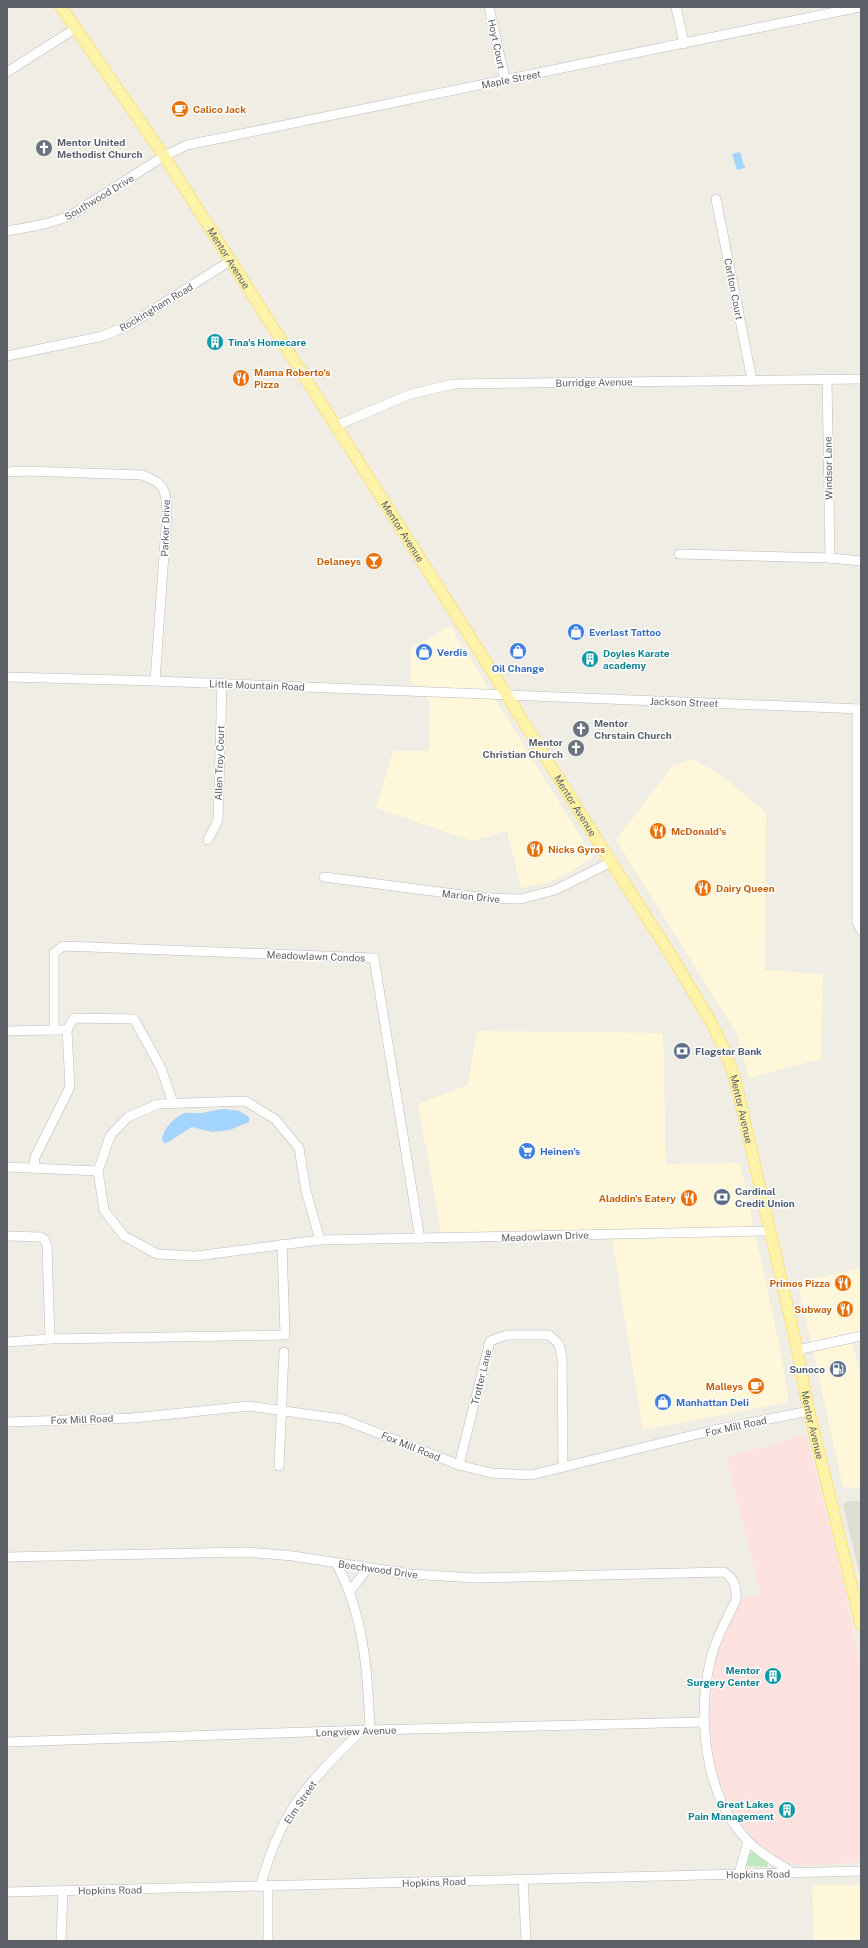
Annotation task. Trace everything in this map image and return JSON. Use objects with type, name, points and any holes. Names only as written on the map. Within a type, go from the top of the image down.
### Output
[{"type":"main road","name":"Mentor Avenue","points":[[61,7],[164,156],[702,1004],[724,1049],[735,1079],[810,1411],[861,1625]]},
{"type":"street","name":"Hoyt Court","points":[[489,7],[505,80]]},
{"type":"street","points":[[676,7],[684,44]]},
{"type":"street","name":"Maple Street","points":[[164,156],[188,146],[860,7]]},
{"type":"street","points":[[7,72],[76,28]]},
{"type":"street","name":"Southwood Drive","points":[[7,231],[40,226],[58,221],[73,214],[164,156]]},
{"type":"street","name":"Carlton Court","points":[[716,199],[752,380]]},
{"type":"street","name":"Rockingham Road","points":[[7,356],[103,336],[129,325],[230,261]]},
{"type":"street","name":"Windsor Lane","points":[[827,379],[830,558]]},
{"type":"street","name":"Burridge Avenue","points":[[335,426],[411,394],[454,384],[861,379]]},
{"type":"street","name":"Parker Drive","points":[[7,472],[27,471],[142,475],[156,480],[162,486],[166,494],[167,512],[155,681]]},
{"type":"street","points":[[679,554],[830,558],[861,561]]},
{"type":"street","name":"Little Mountain Road","points":[[7,677],[155,681],[507,695]]},
{"type":"street","name":"Allen Troy Court","points":[[208,840],[218,820],[222,684]]},
{"type":"street","name":"Jackson Street","points":[[507,695],[859,709]]},
{"type":"street","points":[[859,709],[857,922],[861,930]]},
{"type":"street","name":"Marion Drive","points":[[324,877],[486,898],[521,899],[555,890],[611,862]]},
{"type":"street","name":"Meadowlawn Condos","points":[[54,1030],[54,954],[63,946],[374,958],[420,1238]]},
{"type":"street","points":[[34,1168],[35,1157],[70,1087],[67,1030],[74,1018],[134,1019],[161,1068],[173,1103]]},
{"type":"street","points":[[7,1031],[67,1030]]},
{"type":"street","name":"Meadowlawn Drive","points":[[320,1240],[306,1191],[298,1148],[275,1119],[245,1101],[158,1104],[128,1117],[110,1136],[98,1170],[104,1210],[124,1236],[157,1254],[196,1256],[320,1240],[770,1231]]},
{"type":"street","points":[[7,1167],[98,1170]]},
{"type":"street","points":[[7,1236],[41,1237],[45,1240],[47,1247],[50,1339]]},
{"type":"street","points":[[7,1342],[50,1339],[285,1335],[282,1244]]},
{"type":"street","name":"Trotter Lane","points":[[459,1465],[490,1341],[507,1335],[549,1334],[559,1344],[562,1358],[563,1467]]},
{"type":"street","points":[[797,1350],[861,1336]]},
{"type":"street","points":[[279,1466],[284,1352]]},
{"type":"street","name":"Fox Mill Road","points":[[7,1422],[133,1418],[249,1406],[342,1419],[402,1441],[459,1465],[491,1473],[531,1475],[714,1430],[810,1411]]},
{"type":"street","name":"Beechwood Drive","points":[[7,1556],[222,1552],[273,1554],[368,1568],[438,1576],[503,1578],[718,1571],[730,1576],[735,1583],[736,1600],[721,1631],[710,1662],[704,1722]]},
{"type":"street","points":[[336,1563],[350,1591],[361,1634],[369,1687],[365,1730]]},
{"type":"street","points":[[350,1591],[368,1568]]},
{"type":"street","points":[[704,1722],[708,1760],[718,1790],[734,1823],[748,1840],[794,1873]]},
{"type":"street","name":"Longview Avenue","points":[[7,1742],[365,1730],[704,1722]]},
{"type":"street","name":"Elm Street","points":[[264,1887],[284,1824],[303,1793],[321,1771],[365,1730]]},
{"type":"street","points":[[739,1874],[748,1840]]},
{"type":"street","name":"Hopkins Road","points":[[7,1892],[861,1872]]},
{"type":"street","points":[[524,1879],[526,1941]]},
{"type":"street","points":[[264,1887],[268,1941]]},
{"type":"street","points":[[61,1941],[63,1891]]},
{"type":"shaded area","points":[[450,626],[593,857],[570,872],[549,882],[521,888],[507,831],[472,841],[376,808],[393,751],[429,751],[430,702],[410,681],[411,648]]},
{"type":"shaded area","points":[[694,759],[726,779],[766,813],[765,970],[823,974],[821,1059],[749,1078],[737,1034],[616,840],[673,765]]},
{"type":"shaded area","points":[[477,1031],[663,1033],[666,1164],[740,1163],[777,1334],[789,1402],[643,1430],[612,1239],[443,1242],[418,1104],[468,1085]]},
{"type":"shaded area","points":[[861,1268],[861,1331],[850,1334],[861,1378],[861,1488],[843,1487],[798,1283]]},
{"type":"shaded area","points":[[806,1434],[844,1586],[861,1670],[861,1862],[801,1866],[783,1861],[757,1843],[735,1817],[717,1777],[710,1750],[709,1724],[714,1662],[721,1641],[741,1599],[761,1595],[726,1458]]},
{"type":"shaded area","points":[[847,1501],[861,1501],[861,1580],[843,1505]]},
{"type":"shaded area","points":[[812,1885],[861,1885],[861,1941],[814,1941]]},
{"type":"green space","points":[[752,1852],[765,1860],[768,1864],[767,1867],[747,1866],[748,1854]]},
{"type":"water","points":[[740,152],[745,168],[737,170],[732,154]]},
{"type":"water","points":[[225,1109],[239,1111],[249,1117],[249,1122],[230,1130],[212,1132],[192,1127],[165,1144],[162,1140],[167,1127],[177,1117],[185,1113],[199,1113]]},
{"type":"place","name":"Calico Jack","points":[[180,109]]},
{"type":"place","name":"Mentor United Methodist Church","points":[[44,148]]},
{"type":"place","name":"Tina's Homecare","points":[[215,342]]},
{"type":"place","name":"Mama Roberto's Pizza","points":[[241,378]]},
{"type":"place","name":"Delaneys","points":[[374,561]]},
{"type":"place","name":"Everlast Tattoo","points":[[576,632]]},
{"type":"place","name":"Oil Change","points":[[518,651]]},
{"type":"place","name":"Verdis","points":[[424,652]]},
{"type":"place","name":"Doyles Karate academy","points":[[590,659]]},
{"type":"place","name":"Mentor Chrstain Church","points":[[581,729]]},
{"type":"place","name":"Mentor Christian Church","points":[[576,748]]},
{"type":"place","name":"McDonald's","points":[[658,831]]},
{"type":"place","name":"Nicks Gyros","points":[[535,849]]},
{"type":"place","name":"Dairy Queen","points":[[703,888]]},
{"type":"place","name":"Flagstar Bank","points":[[682,1051]]},
{"type":"place","name":"Heinen's","points":[[527,1151]]},
{"type":"place","name":"Cardinal Credit Union","points":[[722,1197]]},
{"type":"place","name":"Aladdin's Eatery","points":[[689,1198]]},
{"type":"place","name":"Primos Pizza","points":[[843,1283]]},
{"type":"place","name":"Subway","points":[[845,1309]]},
{"type":"place","name":"Sunoco","points":[[838,1369]]},
{"type":"place","name":"Malleys","points":[[756,1386]]},
{"type":"place","name":"Manhattan Deli","points":[[663,1402]]},
{"type":"place","name":"Mentor Surgery Center","points":[[773,1676]]},
{"type":"place","name":"Great Lakes Pain Management","points":[[787,1810]]}]
